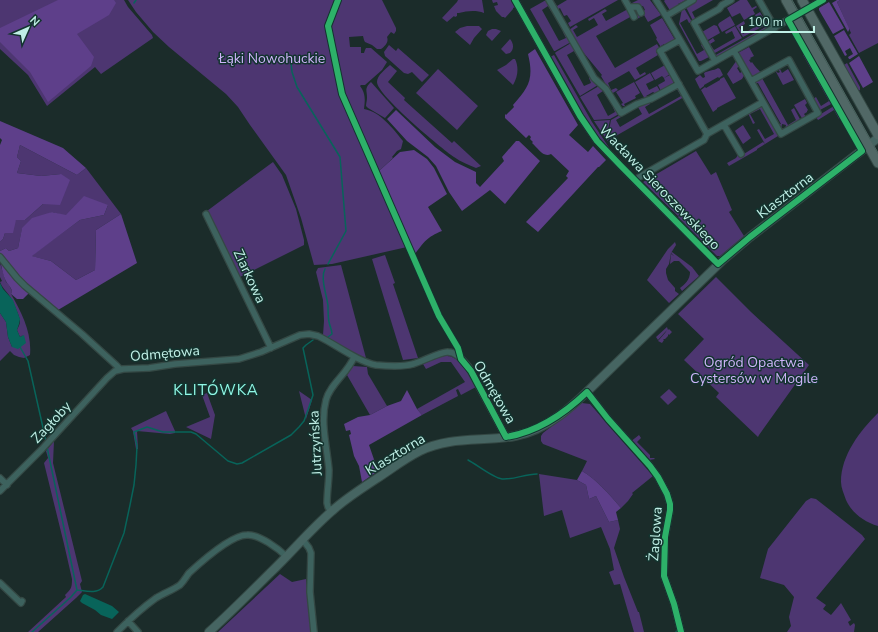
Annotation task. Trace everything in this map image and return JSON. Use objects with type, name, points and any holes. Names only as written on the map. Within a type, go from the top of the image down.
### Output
[{"type":"main road","points":[[786,0],[878,163]]},
{"type":"main road","points":[[802,0],[878,135]]},
{"type":"street","name":"Wacława Sieroszewskiego","points":[[515,0],[580,116],[590,131],[604,149],[718,264]]},
{"type":"street","points":[[549,0],[594,78],[606,89],[621,113],[679,84]]},
{"type":"street","points":[[625,0],[634,17]]},
{"type":"street","points":[[656,0],[698,71],[823,0]]},
{"type":"street","points":[[666,16],[693,0]]},
{"type":"street","points":[[715,61],[694,23],[719,9],[722,5],[731,0]]},
{"type":"street","points":[[759,0],[775,28]]},
{"type":"street","points":[[629,7],[638,7],[641,13]]},
{"type":"street","points":[[680,40],[660,51],[707,134]]},
{"type":"street","points":[[734,51],[781,134],[818,113],[789,60],[751,81]]},
{"type":"street","points":[[635,180],[704,140],[707,134],[763,102]]},
{"type":"street","points":[[724,125],[741,154]]},
{"type":"street","name":"Klasztorna","points":[[209,632],[332,511],[415,454],[437,444],[453,441],[506,437],[526,433],[543,425],[560,414],[587,392],[718,264],[750,237],[878,138]]},
{"type":"street","name":"Ziarkowa","points":[[206,214],[271,348]]},
{"type":"street","name":"Odmętowa","points":[[0,257],[24,286],[82,334],[120,369],[144,369],[175,364],[235,359],[251,355],[300,335],[307,334],[321,337],[354,357],[375,365],[401,366],[414,364],[446,352],[455,354],[468,366],[506,437]]},
{"type":"street","name":"Jutrzyńska","points":[[332,511],[327,503],[329,468],[324,431],[326,400],[331,390],[351,364],[354,357]]},
{"type":"street","name":"Zagłoby","points":[[0,491],[44,447],[107,378],[120,369]]},
{"type":"street","name":"Żaglowa","points":[[587,392],[608,419],[650,466],[668,494],[670,507],[665,537],[664,576],[674,604],[681,632]]},
{"type":"street","points":[[0,478],[7,484]]},
{"type":"street","points":[[116,632],[154,600],[182,583],[189,573],[227,543],[240,536],[250,535],[258,538],[280,550],[286,557]]},
{"type":"street","points":[[302,540],[309,548],[311,553],[310,592],[314,632]]},
{"type":"street","points":[[0,583],[21,603],[22,601]]},
{"type":"street","points":[[128,621],[138,632]]},
{"type":"green space","points":[[0,0],[124,0],[153,38],[101,74],[95,67],[47,106],[28,75],[0,49]]},
{"type":"green space","name":"Łąki Nowohuckie","points":[[128,0],[336,0],[326,25],[341,100],[407,247],[332,264],[314,265],[301,218],[286,175],[238,107],[226,94],[153,32]]},
{"type":"green space","points":[[341,0],[382,0],[396,28],[394,34],[391,32],[387,37],[387,42],[381,49],[377,49],[365,42],[363,36],[349,37],[350,47],[361,47],[361,53],[364,53],[366,48],[371,48],[387,62],[382,70],[365,85],[360,86],[364,94],[364,109],[381,117],[391,126],[403,141],[401,149],[397,151],[392,157],[393,158],[379,171],[345,96],[330,26]]},
{"type":"green space","points":[[458,0],[482,0],[484,13],[472,11],[457,13],[457,16],[454,16],[447,22],[442,18]]},
{"type":"green space","points":[[492,0],[511,0],[515,7],[505,18],[496,11],[494,6],[498,5],[497,2],[493,3]]},
{"type":"green space","points":[[546,0],[553,10],[551,11],[548,6],[542,10],[559,41],[566,38],[563,32],[565,31],[571,42],[555,51],[530,9]]},
{"type":"green space","points":[[551,0],[553,0],[557,6],[567,0],[618,0],[570,27],[568,23],[571,21],[567,15],[564,16],[560,8],[557,10]]},
{"type":"green space","points":[[638,0],[650,0],[661,15],[648,22],[644,15],[637,19],[635,16],[645,10],[643,6],[640,7],[630,4]]},
{"type":"green space","points":[[686,0],[678,4],[679,7],[671,12],[664,1]]},
{"type":"green space","points":[[695,0],[713,0],[692,12],[696,20],[693,21],[686,7]]},
{"type":"green space","points":[[740,0],[747,0],[752,8],[756,6],[757,7],[753,10],[755,14],[744,20],[740,13],[732,17],[727,8]]},
{"type":"green space","points":[[840,0],[878,0],[878,43],[859,53],[849,35],[851,33],[837,2]]},
{"type":"green space","points":[[684,8],[692,22],[689,23],[687,19],[680,23],[697,54],[704,50],[701,45],[704,44],[711,56],[701,61],[699,61],[679,24],[682,9]]},
{"type":"green space","points":[[605,9],[607,11],[602,14],[606,21],[628,9],[632,16],[596,36],[615,68],[657,44],[660,49],[656,52],[658,55],[636,68],[640,75],[645,72],[646,74],[635,80],[629,71],[608,83],[611,90],[616,88],[618,90],[611,94],[603,85],[605,83],[601,76],[602,75],[578,46],[569,30],[576,25],[578,27],[573,30],[577,37],[598,25],[594,18],[589,21],[588,19]]},
{"type":"green space","points":[[760,12],[767,24],[743,37],[736,26],[744,21],[745,24],[739,27],[743,34],[765,21],[761,15],[756,17],[755,15]]},
{"type":"green space","points":[[730,16],[735,25],[722,32],[718,25],[719,23]]},
{"type":"green space","points":[[662,18],[675,40],[666,47],[664,44],[661,46],[662,49],[650,25]]},
{"type":"green space","points":[[771,24],[769,27],[718,56],[714,56]]},
{"type":"green space","points":[[714,25],[717,26],[720,33],[706,41],[702,32]]},
{"type":"green space","points":[[467,26],[479,26],[482,29],[470,45],[455,32],[460,28]]},
{"type":"green space","points":[[735,26],[742,38],[713,54],[706,43],[713,38],[715,41],[710,44],[714,50],[735,38],[732,31],[726,34],[725,32]]},
{"type":"green space","points":[[492,29],[501,31],[492,41],[486,35],[488,31]]},
{"type":"green space","points":[[510,39],[513,48],[510,53],[506,54],[501,49]]},
{"type":"green space","points":[[571,43],[579,55],[577,56],[574,51],[567,55],[584,86],[591,83],[589,78],[591,76],[598,85],[580,96],[555,53]]},
{"type":"green space","points":[[389,45],[396,51],[398,48],[429,75],[422,82],[412,72],[408,74],[404,73],[385,56],[384,52]]},
{"type":"green space","points":[[806,45],[811,51],[810,53],[838,102],[841,103],[859,135],[855,137],[804,46]]},
{"type":"green space","points":[[749,47],[754,56],[749,60],[761,73],[754,77],[750,75],[738,53]]},
{"type":"green space","points":[[805,54],[833,102],[820,110],[813,99],[816,97],[821,106],[829,101],[803,55]]},
{"type":"green space","points":[[554,55],[592,122],[614,155],[595,133],[579,108],[550,57]]},
{"type":"green space","points":[[515,59],[516,62],[517,72],[513,85],[497,70]]},
{"type":"green space","points":[[737,60],[740,66],[737,68],[740,73],[743,71],[745,74],[742,79],[733,84],[727,74]]},
{"type":"green space","points":[[847,63],[860,87],[860,90],[858,91],[851,81],[852,79],[844,65]]},
{"type":"green space","points":[[390,65],[397,71],[388,82],[405,98],[404,100],[452,143],[454,141],[481,166],[476,168],[454,157],[411,121],[387,98],[380,89],[377,79]]},
{"type":"green space","points":[[665,65],[670,74],[664,78],[662,76],[655,80],[651,73]]},
{"type":"green space","points":[[718,68],[723,75],[704,85],[700,89],[695,79],[700,75],[703,78],[705,77],[704,73]]},
{"type":"green space","points":[[438,69],[478,106],[457,130],[416,93]]},
{"type":"green space","points":[[778,69],[780,69],[782,73],[788,69],[794,80],[783,85],[775,70],[778,73],[780,72]]},
{"type":"green space","points":[[650,73],[654,80],[646,84],[649,90],[657,86],[660,91],[656,94],[653,92],[646,96],[649,98],[645,99],[635,82]]},
{"type":"green space","points":[[670,75],[673,79],[673,83],[661,91],[658,85],[665,81],[664,78]]},
{"type":"green space","points":[[724,77],[736,98],[717,108],[713,112],[701,90]]},
{"type":"green space","points":[[762,78],[788,125],[796,120],[791,110],[794,108],[801,121],[785,129],[786,125],[782,124],[781,129],[778,125],[781,124],[758,83],[755,83]]},
{"type":"green space","points":[[371,82],[394,108],[385,118],[366,106],[366,91]]},
{"type":"green space","points":[[634,82],[640,93],[635,96],[636,98],[623,106],[621,104],[623,103],[616,92]]},
{"type":"green space","points":[[599,86],[609,95],[606,96],[603,91],[597,95],[608,116],[615,112],[613,107],[615,106],[619,114],[610,119],[594,120],[580,97]]},
{"type":"green space","points":[[679,88],[684,97],[607,141],[611,120],[620,115],[621,117],[616,120],[620,127],[642,114],[638,107],[633,110],[632,109],[649,102],[650,104],[645,107],[649,114],[681,96],[677,89],[672,92],[671,90]]},
{"type":"green space","points":[[805,99],[807,103],[805,105],[808,110],[804,114],[806,117],[803,120],[794,105]]},
{"type":"green space","points":[[760,106],[763,107],[778,134],[778,136],[765,144],[757,130],[759,129],[765,139],[774,134],[760,109],[750,114],[755,123],[753,124],[748,113]]},
{"type":"green space","points":[[834,106],[842,118],[839,119],[834,110],[818,120],[816,117]]},
{"type":"green space","points":[[610,120],[606,139],[594,121]]},
{"type":"green space","points":[[743,125],[751,138],[743,144],[735,131]]},
{"type":"green space","points":[[763,142],[765,144],[757,150],[729,166],[727,163],[736,158],[738,155],[739,157]]},
{"type":"green space","points":[[20,145],[77,175],[86,168],[121,214],[96,230],[95,270],[76,280],[51,261],[31,256],[80,220],[104,215],[108,205],[66,216],[52,212],[22,229],[18,248],[9,251],[6,248],[0,251],[0,242],[5,233],[16,220],[25,220],[43,204],[61,174],[41,176],[17,173],[21,161],[17,157]]},
{"type":"green space","points":[[696,151],[711,175],[716,172],[732,210],[729,212],[744,236],[720,256],[717,256],[678,217],[681,213],[678,216],[643,182]]},
{"type":"green space","points":[[273,162],[282,175],[296,209],[304,245],[240,277],[207,211]]},
{"type":"green space","points":[[675,242],[676,245],[671,253],[666,273],[668,280],[675,288],[675,291],[679,294],[669,303],[647,280],[668,249]]},
{"type":"green space","points":[[672,252],[692,267],[699,276],[682,291],[680,288],[688,280],[690,272],[679,261],[674,261],[670,264],[671,254],[674,256],[671,253]]},
{"type":"green space","points":[[385,255],[395,283],[393,284],[418,358],[403,360],[372,259]]},
{"type":"green space","points":[[0,263],[6,282],[12,291],[11,294],[19,308],[28,331],[30,355],[24,358],[19,357],[10,351],[0,361],[0,313],[6,322],[8,337],[12,347],[23,335],[20,337],[17,330],[20,321],[16,308],[0,282],[2,281],[0,277]]},
{"type":"green space","points":[[341,265],[366,358],[354,353],[323,335],[323,300],[316,272],[318,268]]},
{"type":"green space","name":"Ogród Opactwa Cystersów w Mogile","points":[[716,277],[751,312],[809,365],[758,437],[716,397],[719,393],[684,360],[704,339],[678,314]]},
{"type":"green space","points":[[667,327],[668,330],[669,329],[672,332],[669,335],[668,334],[665,339],[663,339],[664,340],[662,343],[658,341],[667,330],[658,340],[656,337]]},
{"type":"green space","points":[[445,356],[456,359],[460,362],[466,369],[476,387],[461,395],[458,389],[456,390],[458,396],[422,415],[417,409],[465,382],[451,362],[441,362],[426,369],[423,364]]},
{"type":"green space","points":[[353,366],[367,367],[368,374],[387,406],[370,415],[347,375]]},
{"type":"green space","points":[[669,389],[677,397],[668,405],[660,397]]},
{"type":"green space","points":[[299,391],[312,400],[306,419]]},
{"type":"green space","points":[[207,393],[215,415],[211,439],[186,427],[210,417],[202,395]]},
{"type":"green space","points":[[582,403],[590,404],[653,476],[632,493],[633,494],[628,501],[621,508],[598,483],[582,471],[587,461],[543,444],[541,441],[541,436],[543,433]]},
{"type":"green space","points":[[166,411],[175,433],[170,434],[137,431],[138,449],[136,449],[133,431],[131,428]]},
{"type":"green space","points":[[878,413],[878,526],[868,522],[855,513],[846,500],[841,482],[844,462],[848,453],[858,436]]},
{"type":"green space","points":[[639,435],[641,438],[637,442],[650,455],[650,458],[655,459],[649,460],[641,455],[630,442]]},
{"type":"green space","points":[[54,441],[53,463],[82,581],[80,584],[82,592],[38,632],[28,632],[66,597],[65,595],[70,590],[72,584],[64,544],[44,463],[48,458],[46,451]]},
{"type":"green space","points":[[539,474],[577,480],[586,485],[589,499],[596,496],[609,522],[618,520],[620,529],[614,548],[624,577],[639,612],[644,632],[634,632],[620,584],[614,585],[609,572],[614,570],[610,549],[601,527],[570,538],[562,510],[544,516]]},
{"type":"green space","points":[[811,498],[816,499],[862,535],[865,539],[816,598],[826,605],[823,609],[831,615],[841,603],[851,620],[848,622],[850,626],[854,623],[855,625],[854,632],[787,632],[791,626],[789,617],[794,597],[784,585],[760,578],[768,549],[806,501]]},
{"type":"green space","points":[[280,574],[292,582],[306,579],[312,632],[218,632]]},
{"type":"shaded area","points":[[58,0],[114,0],[116,3],[109,15],[77,34],[94,57],[91,66],[48,102],[30,72],[0,42],[0,28]]},
{"type":"shaded area","points":[[840,0],[837,2],[849,28],[848,32],[832,3]]},
{"type":"shaded area","points":[[829,2],[844,28],[833,34],[819,10],[819,8]]},
{"type":"shaded area","points":[[844,30],[858,54],[850,59],[848,57],[853,54],[850,48],[845,51],[847,55],[845,56],[834,36]]},
{"type":"shaded area","points":[[535,49],[578,125],[569,135],[588,152],[593,146],[606,160],[538,232],[526,222],[568,178],[566,176],[569,171],[551,154],[543,154],[532,143],[533,142],[529,135],[526,138],[505,118],[505,114],[506,115],[514,107],[513,105],[523,93],[529,82],[530,63],[528,54]]},
{"type":"shaded area","points":[[859,56],[873,82],[863,88],[849,63]]},
{"type":"shaded area","points":[[396,110],[435,147],[455,162],[476,172],[476,183],[480,187],[504,161],[502,157],[516,141],[519,141],[540,161],[505,204],[490,190],[462,211],[449,192],[436,166],[428,157],[407,141],[387,119]]},
{"type":"shaded area","points":[[0,121],[63,148],[86,168],[77,175],[20,145],[17,157],[21,161],[17,173],[41,176],[61,174],[70,180],[60,205],[43,204],[25,220],[16,220],[13,233],[5,233],[0,242],[0,145],[2,140],[0,138]]},
{"type":"shaded area","points":[[414,150],[427,159],[434,168],[447,194],[428,207],[442,231],[426,240],[415,254],[379,171],[400,152]]},
{"type":"shaded area","points":[[84,196],[108,205],[104,215],[80,220],[32,256],[51,261],[76,280],[95,270],[96,230],[121,214],[137,263],[58,310],[42,296],[29,293],[23,299],[17,299],[11,294],[12,290],[4,276],[0,251],[6,248],[9,251],[18,248],[22,228],[32,218],[52,212],[66,215]]},
{"type":"shaded area","points":[[0,283],[3,289],[13,300],[20,319],[17,330],[20,337],[24,335],[26,343],[18,349],[12,347],[8,337],[6,322],[0,313]]},
{"type":"shaded area","points":[[407,390],[417,409],[422,415],[369,445],[378,471],[362,482],[359,466],[354,456],[349,435],[351,434],[350,430],[346,431],[344,424],[358,417],[370,415],[387,406],[401,401]]},
{"type":"shaded area","points":[[582,471],[598,483],[621,508],[616,512],[618,520],[609,522],[596,496],[589,499],[586,485],[577,480]]},
{"type":"shaded area","points":[[85,594],[112,606],[119,612],[112,619],[101,615],[80,601]]},
{"type":"waterway","points":[[291,63],[292,72],[297,87],[340,157],[346,231],[328,264]]},
{"type":"waterway","points":[[325,269],[323,282],[332,331],[332,334],[328,337]]},
{"type":"waterway","points":[[77,590],[98,591],[103,587],[124,533],[134,485],[136,465],[137,446],[134,432],[147,427],[163,432],[191,432],[196,434],[228,461],[237,464],[242,463],[291,435],[304,421],[313,395],[303,348],[313,340]]},
{"type":"waterway","points":[[20,347],[28,361],[46,441]]},
{"type":"waterway","points":[[32,632],[77,590],[47,447]]},
{"type":"waterway","points":[[468,460],[489,474],[502,479],[537,474]]},
{"type":"tram line","points":[[792,0],[878,153]]},
{"type":"cycle path","points":[[338,0],[328,26],[342,94],[439,316],[458,348],[461,359],[471,371],[506,437],[518,435],[550,421],[569,408],[587,392],[608,419],[650,466],[667,494],[670,504],[665,537],[664,576],[674,604],[681,632]]},
{"type":"cycle path","points":[[515,0],[580,116],[597,141],[718,264],[750,237],[862,151],[788,20],[823,0]]},
{"type":"district","name":"KLITÓWKA","points":[[216,390]]}]
